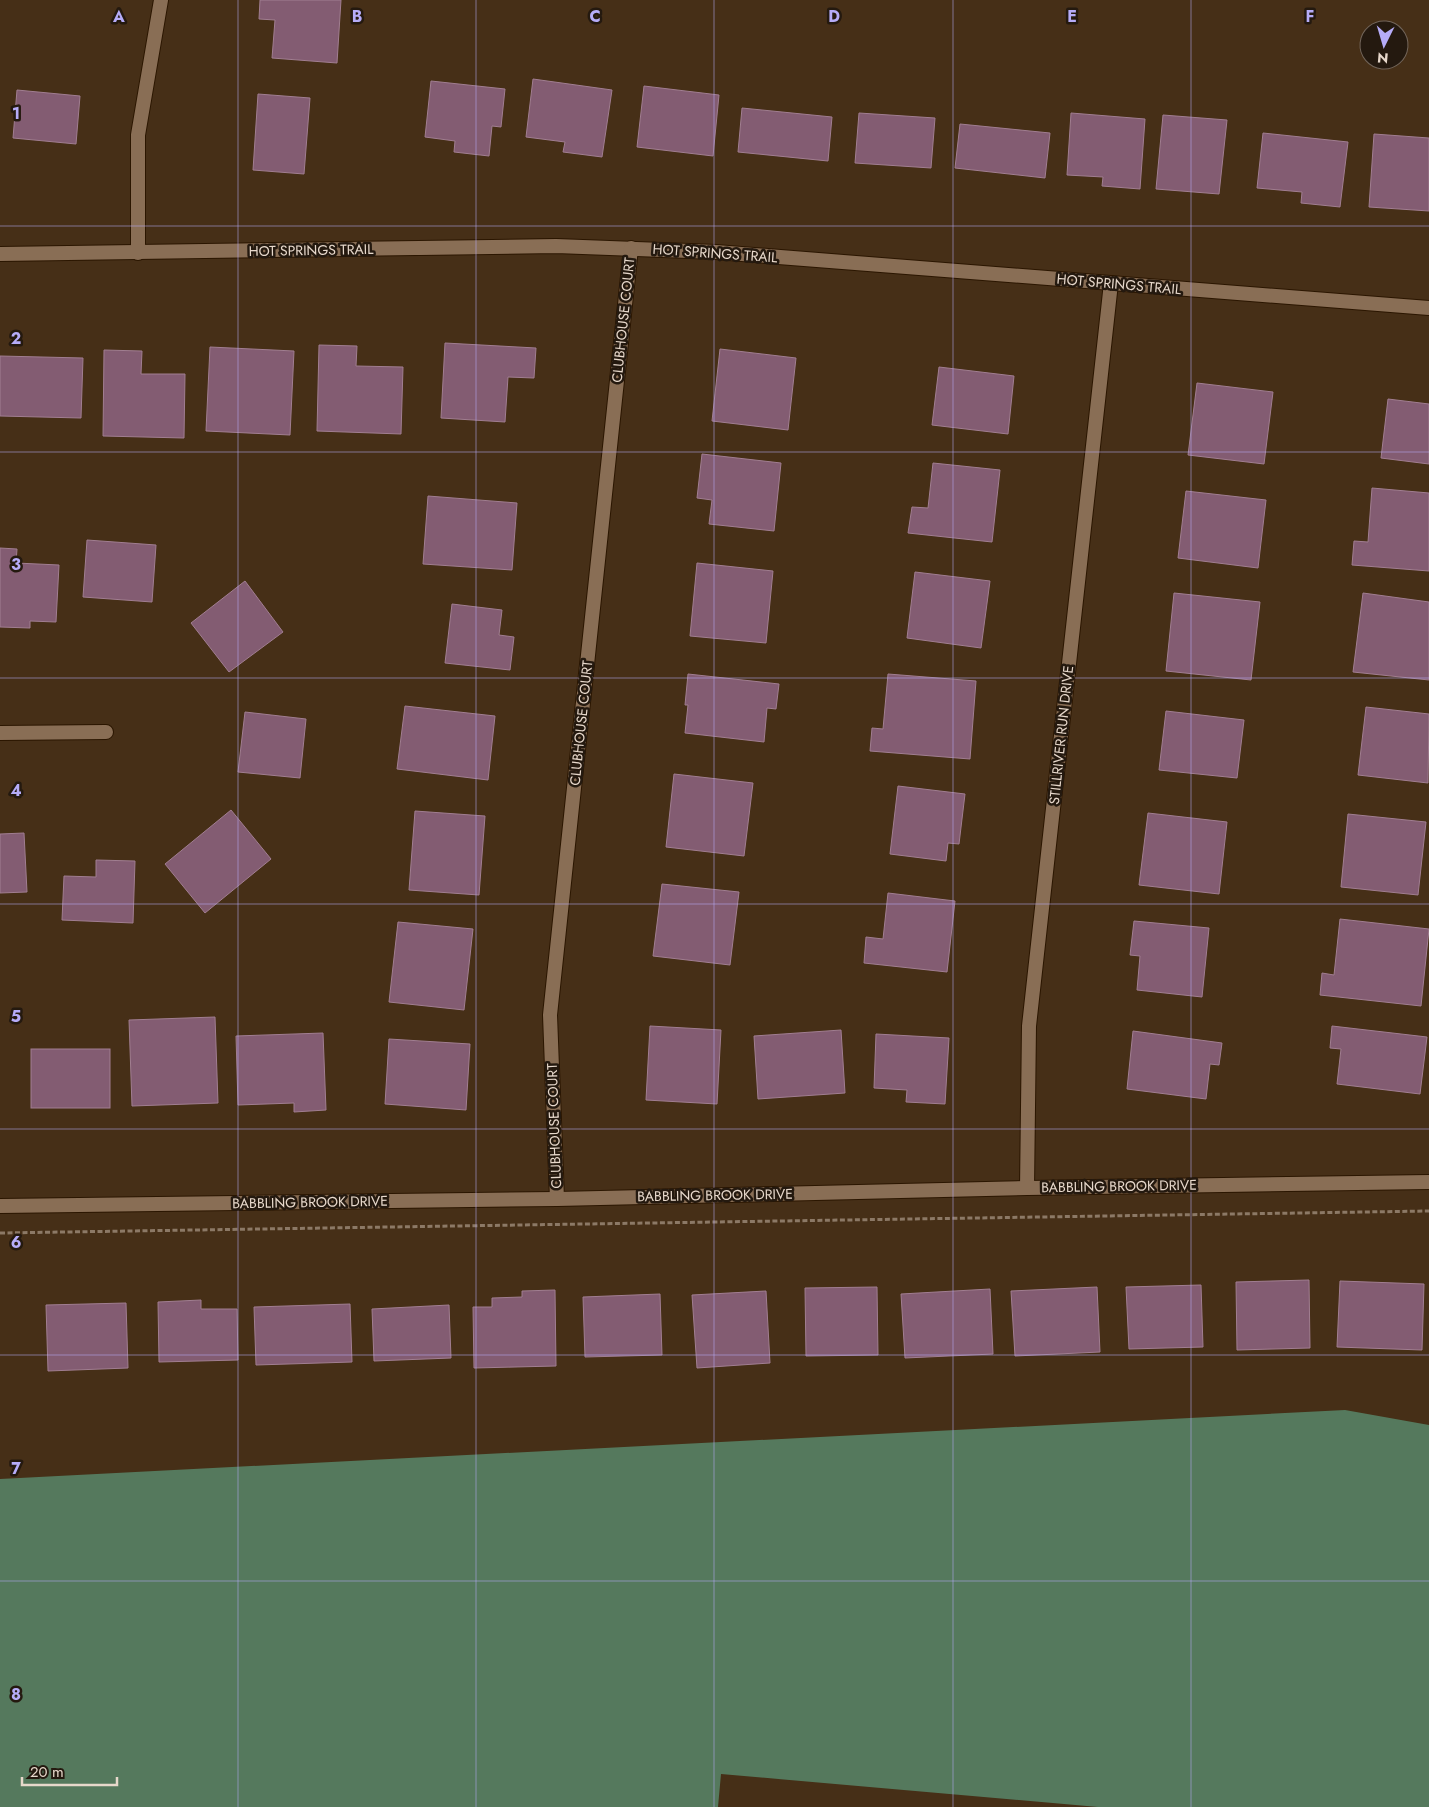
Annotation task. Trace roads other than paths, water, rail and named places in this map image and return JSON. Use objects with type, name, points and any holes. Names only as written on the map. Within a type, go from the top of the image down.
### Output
[{"type":"street","points":[[138,253],[138,135],[161,0]]},
{"type":"street","name":"HOT SPRINGS TRAIL","points":[[0,254],[556,246],[631,248],[716,252],[1429,308]]},
{"type":"street","name":"CLUBHOUSE COURT","points":[[557,1199],[550,1015],[631,248]]},
{"type":"street","name":"STILLRIVER RUN DRIVE","points":[[1027,1188],[1029,1026],[1111,283]]},
{"type":"street","points":[[0,733],[106,732]]},
{"type":"street","name":"BABBLING BROOK DRIVE","points":[[0,1206],[557,1199],[1027,1188],[1429,1182]]}]
